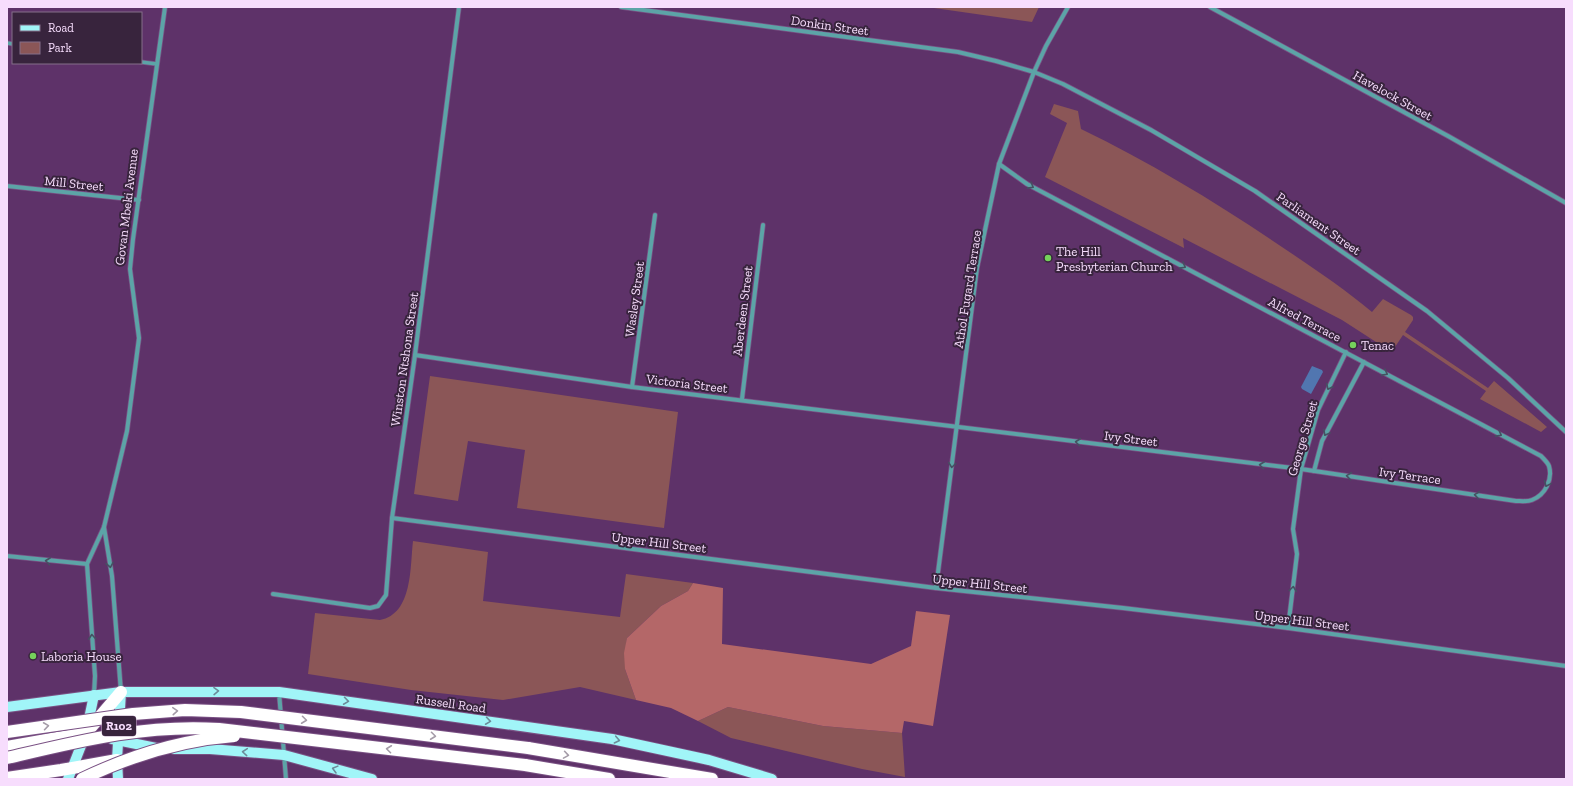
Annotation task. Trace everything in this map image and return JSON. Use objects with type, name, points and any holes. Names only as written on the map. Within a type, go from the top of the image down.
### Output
[{"type":"highway","points":[[7,747],[86,733],[121,692]]},
{"type":"highway","points":[[7,732],[134,714],[185,710],[241,712],[528,748],[712,779]]},
{"type":"highway","points":[[7,758],[95,738],[134,731],[190,727],[525,765],[609,779]]},
{"type":"highway","points":[[82,779],[145,753],[191,741],[218,737],[260,734]]},
{"type":"highway","points":[[41,779],[117,760]]},
{"type":"highway","points":[[7,778],[67,772]]},
{"type":"main road","name":"Russell Road","points":[[7,707],[121,692],[279,692],[612,739],[710,760],[772,779]]},
{"type":"main road","name":"Govan Mbeki Avenue","points":[[118,779],[117,760],[121,692]]},
{"type":"main road","name":"Govan Mbeki Avenue","points":[[67,772],[86,733],[94,695]]},
{"type":"main road","points":[[86,733],[165,750]]},
{"type":"main road","points":[[117,760],[165,750],[210,749],[284,755],[372,779]]},
{"type":"street","name":"Govan Mbeki Avenue","points":[[94,695],[95,676],[87,564],[104,527],[127,431],[139,338],[130,269],[165,7]]},
{"type":"street","name":"Winston Ntshona Street","points":[[273,594],[370,608],[378,606],[386,595],[392,518],[415,355],[459,7]]},
{"type":"street","name":"Donkin Street","points":[[621,7],[958,52],[996,60],[1034,72]]},
{"type":"street","name":"Athol Fugard Terrace","points":[[936,588],[958,427],[977,268],[999,164],[1034,72],[1046,46],[1068,7]]},
{"type":"street","name":"Havelock Street","points":[[1210,7],[1448,136],[1566,203]]},
{"type":"street","points":[[142,62],[157,64]]},
{"type":"street","name":"Parliament Street","points":[[1034,72],[1062,84],[1151,130],[1255,192],[1308,227],[1427,311],[1508,378],[1566,432]]},
{"type":"street","name":"Alfred Terrace","points":[[999,164],[1027,184],[1541,456],[1549,465],[1550,475],[1548,484],[1544,490],[1532,500],[1524,502],[1516,501]]},
{"type":"street","name":"Mill Street","points":[[7,186],[139,200]]},
{"type":"street","name":"Wasley Street","points":[[632,387],[656,215]]},
{"type":"street","name":"Aberdeen Street","points":[[742,399],[763,225]]},
{"type":"street","name":"George Street","points":[[1288,628],[1297,554],[1293,529],[1301,469],[1318,410],[1346,352]]},
{"type":"street","name":"Victoria Street","points":[[415,355],[632,387],[742,399],[958,427]]},
{"type":"street","name":"George Street","points":[[1314,471],[1322,441],[1364,362]]},
{"type":"street","name":"Ivy Street","points":[[958,427],[1301,469]]},
{"type":"street","name":"Ivy Terrace","points":[[1301,469],[1516,501]]},
{"type":"street","name":"Upper Hill Street","points":[[392,518],[936,588],[1116,607],[1288,628],[1566,666]]},
{"type":"street","name":"Govan Mbeki Avenue","points":[[104,527],[112,576],[121,692]]},
{"type":"street","points":[[7,556],[87,564]]},
{"type":"street","points":[[279,692],[286,779]]},
{"type":"green space","points":[[927,7],[1039,7],[1032,22]]},
{"type":"green space","points":[[1054,104],[1078,111],[1081,129],[1156,168],[1229,212],[1325,276],[1372,312],[1383,299],[1411,315],[1413,320],[1405,332],[1488,388],[1494,381],[1547,427],[1541,432],[1480,399],[1486,391],[1403,335],[1393,350],[1390,351],[1342,320],[1183,238],[1184,248],[1045,177],[1067,123],[1050,114]]},
{"type":"green space","points":[[430,376],[678,412],[664,528],[517,508],[525,450],[468,441],[458,501],[414,494]]},
{"type":"green space","points":[[413,541],[488,552],[483,601],[620,617],[626,574],[693,583],[688,591],[661,606],[627,638],[625,669],[636,700],[580,687],[503,700],[411,690],[308,674],[315,613],[380,620],[391,616],[399,609],[408,588]]},
{"type":"green space","points":[[728,707],[823,726],[902,733],[905,777],[862,769],[731,738],[698,721]]},
{"type":"shaded area","points":[[693,583],[723,588],[722,644],[871,664],[911,646],[916,611],[950,615],[933,726],[904,721],[902,733],[823,726],[728,707],[698,721],[671,708],[636,700],[625,669],[624,653],[627,638],[661,606],[688,591]]},
{"type":"water","points":[[1312,366],[1322,370],[1323,372],[1311,394],[1301,387]]},
{"type":"place","name":"The Hill Presbyterian Church","points":[[1048,258]]},
{"type":"place","name":"Tenac","points":[[1353,345]]},
{"type":"place","name":"Laboria House","points":[[33,656]]}]
